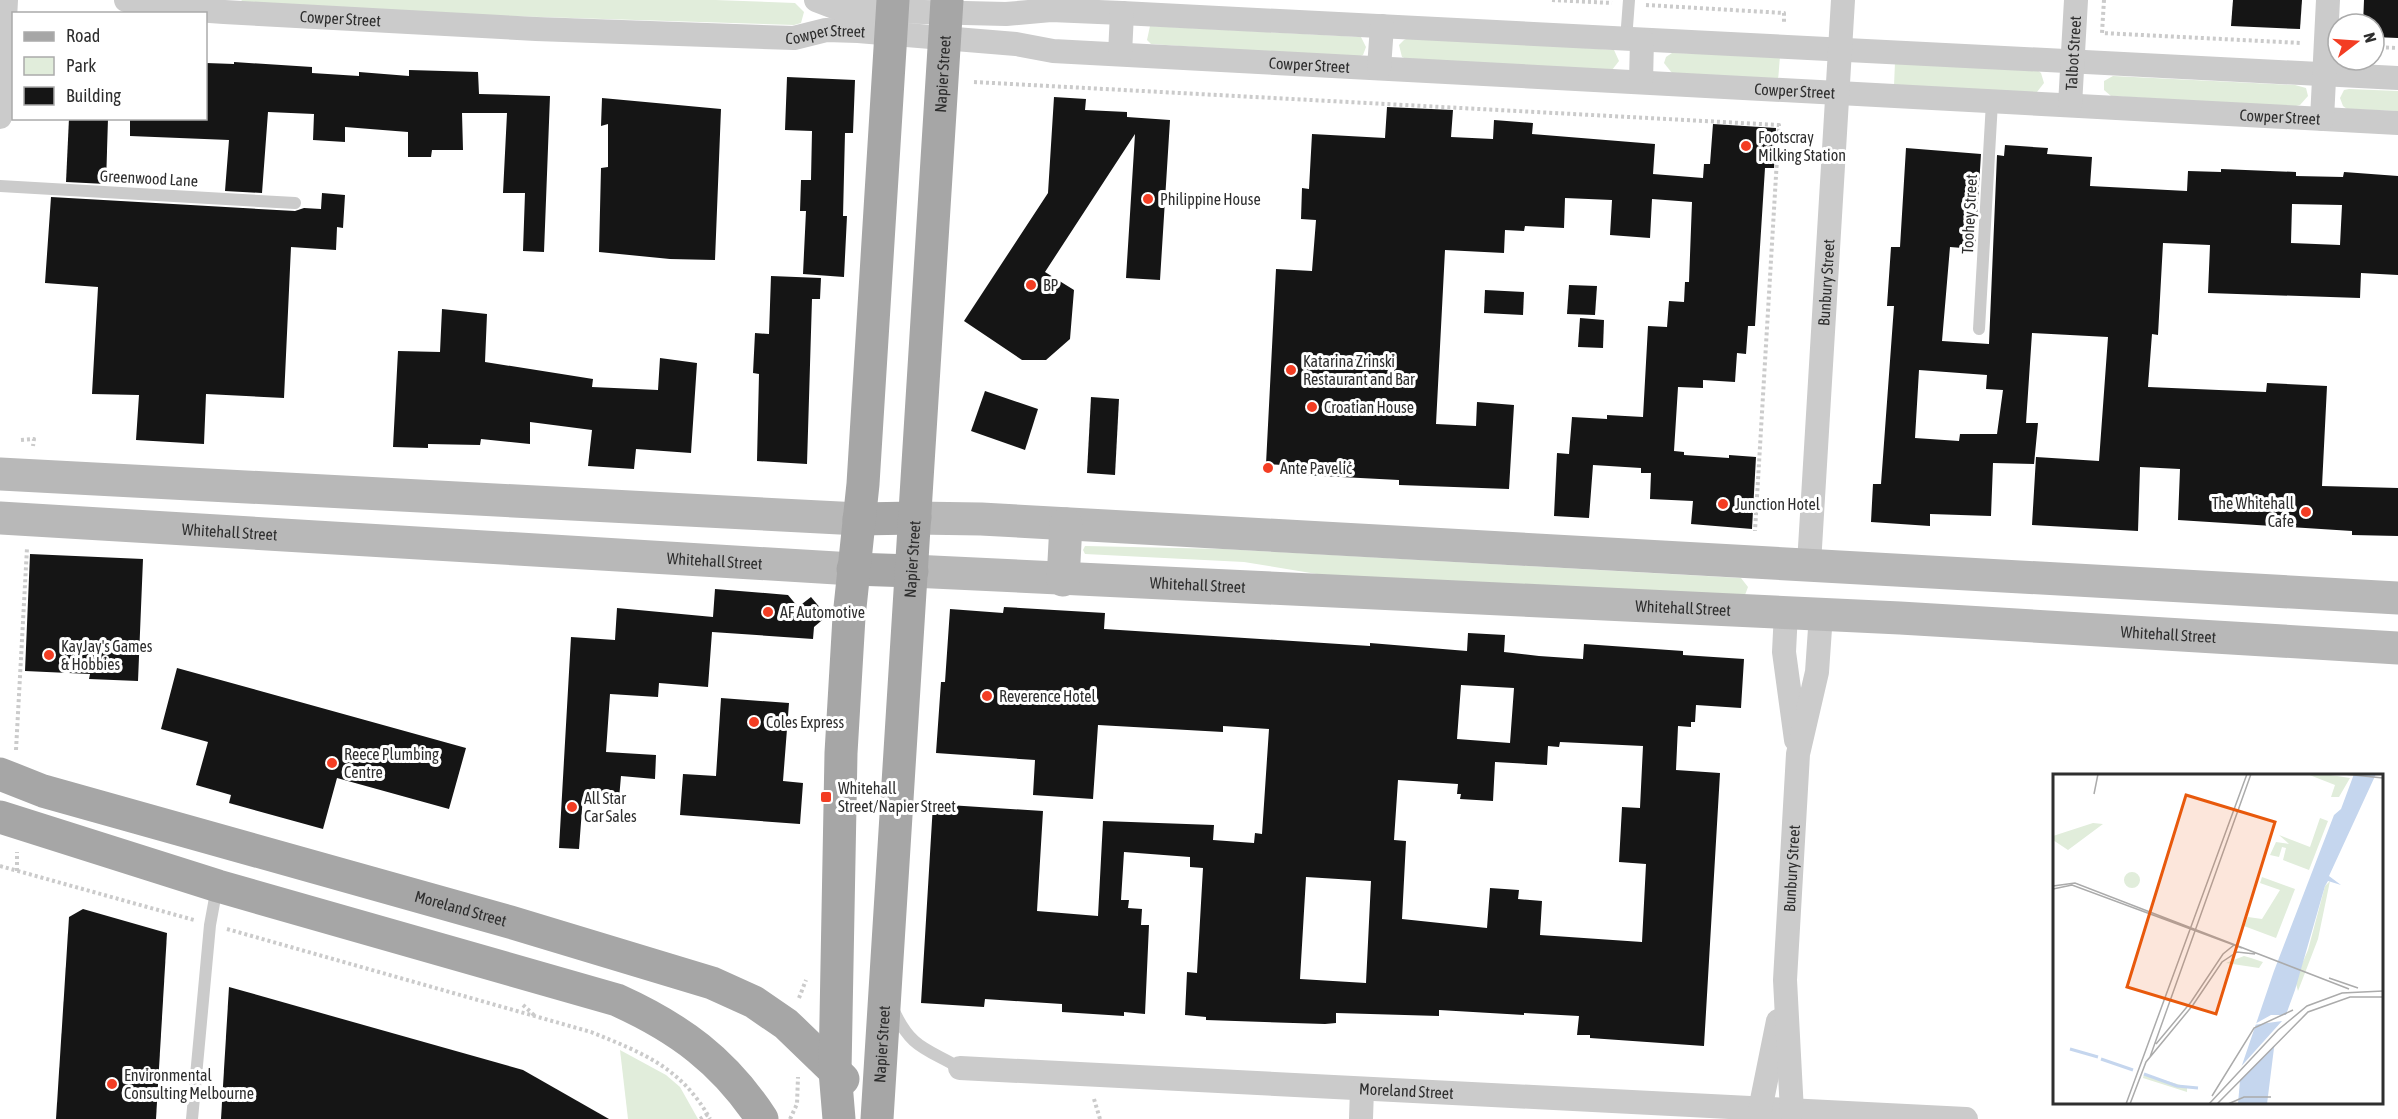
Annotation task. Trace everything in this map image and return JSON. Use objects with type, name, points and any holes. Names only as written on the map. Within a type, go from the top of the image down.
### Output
[{"type":"main road","points":[[839,1119],[835,1071],[840,777],[892,15]]},
{"type":"main road","name":"Napier Street","points":[[877,1119],[946,17]]},
{"type":"main road","points":[[0,474],[859,519],[946,517],[2398,598]]},
{"type":"main road","name":"Whitehall Street","points":[[0,518],[853,569],[1786,612],[2398,648]]},
{"type":"main road","points":[[1063,580],[1066,524]]},
{"type":"main road","name":"Bunbury Street","points":[[1786,612],[1809,564]]},
{"type":"main road","name":"Bunbury Street","points":[[1809,564],[1821,614]]},
{"type":"main road","name":"Moreland Street","points":[[9,766],[43,791],[510,922],[712,983],[768,1011],[799,1035],[835,1071],[877,1119]]},
{"type":"main road","points":[[43,791],[108,830],[213,864],[218,872],[218,886]]},
{"type":"main road","points":[[0,817],[218,886],[618,1000],[653,1016],[706,1052],[744,1094],[762,1119]]},
{"type":"street","points":[[0,117],[6,0]]},
{"type":"street","name":"Cowper Street","points":[[126,0],[140,6],[224,6],[536,29],[783,38],[802,37],[892,15]]},
{"type":"street","name":"Cowper Street","points":[[816,0],[836,9],[892,15],[946,17],[1052,10],[1634,40],[1840,48],[2398,78]]},
{"type":"street","name":"Bunbury Street","points":[[1809,564],[1843,0]]},
{"type":"street","name":"Talbot Street","points":[[2070,105],[2076,0]]},
{"type":"street","points":[[2322,119],[2328,0]]},
{"type":"street","points":[[1120,54],[1122,13]]},
{"type":"street","name":"Cowper Street","points":[[946,17],[1016,44],[1053,51],[2398,123]]},
{"type":"street","points":[[1379,68],[1382,26]]},
{"type":"street","points":[[1634,40],[1641,81]]},
{"type":"street","name":"Bunbury Street","points":[[1786,612],[1784,652],[1798,754]]},
{"type":"street","name":"Bunbury Street","points":[[1802,1114],[1785,980],[1798,754],[1818,663],[1821,614]]},
{"type":"street","name":"Bunbury Street","points":[[1747,1113],[1785,980]]},
{"type":"street","name":"Moreland Street","points":[[960,1068],[1362,1089],[1747,1113],[1966,1119]]},
{"type":"street","points":[[1361,1119],[1362,1089]]},
{"type":"lane","points":[[1629,2],[1634,40]]},
{"type":"lane","name":"Toohey Street","points":[[1979,328],[1992,102]]},
{"type":"lane","name":"Greenwood Lane","points":[[0,186],[295,203]]},
{"type":"lane","points":[[192,1119],[210,925],[218,886]]},
{"type":"lane","name":"Moreland Street","points":[[886,991],[900,1023],[914,1042],[930,1054],[960,1068]]},
{"type":"path","points":[[1552,0],[1629,2],[1784,13],[1784,27]]},
{"type":"path","points":[[2104,0],[2102,33],[2314,44]]},
{"type":"path","points":[[974,82],[1779,125],[1755,531]]},
{"type":"path","points":[[21,440],[34,439]]},
{"type":"path","points":[[9,766],[15,748],[27,547]]},
{"type":"path","points":[[17,845],[17,871]]},
{"type":"path","points":[[0,866],[591,1032],[633,1049],[672,1071],[690,1087],[709,1117],[700,1119]]},
{"type":"path","points":[[790,1119],[797,1104],[798,1070]]},
{"type":"green space","points":[[241,0],[715,0],[795,3],[804,12],[801,23],[794,25],[251,8]]},
{"type":"green space","points":[[1150,26],[1361,37],[1366,47],[1363,55],[1355,58],[1151,44],[1147,40]]},
{"type":"green space","points":[[1413,36],[1614,50],[1619,61],[1612,70],[1409,60],[1402,57],[1399,45]]},
{"type":"green space","points":[[1672,53],[1780,56],[1778,81],[1672,73],[1664,63],[1666,57]]},
{"type":"green space","points":[[1895,62],[2037,70],[2041,73],[2044,83],[2037,92],[1894,86]]},
{"type":"green space","points":[[2113,76],[2295,85],[2306,88],[2308,96],[2300,105],[2292,107],[2111,96],[2104,90],[2104,81]]},
{"type":"green space","points":[[2344,90],[2398,91],[2398,111],[2347,109],[2340,98]]},
{"type":"green space","points":[[1085,546],[1224,549],[1741,578],[1748,587],[1745,595],[1323,575],[1244,562],[1085,554],[1083,550]]},
{"type":"green space","points":[[620,1050],[666,1075],[680,1087],[698,1119],[628,1119]]},
{"type":"building","points":[[2233,0],[2302,0],[2300,29],[2231,26]]},
{"type":"building","points":[[2364,0],[2398,0],[2398,38],[2386,38],[2386,12],[2364,12]]},
{"type":"building","points":[[234,62],[312,67],[312,73],[359,76],[359,72],[409,76],[409,70],[478,72],[479,94],[550,96],[544,252],[523,251],[525,193],[503,193],[507,113],[462,113],[463,150],[432,150],[431,157],[408,157],[408,132],[345,127],[345,142],[313,140],[314,114],[268,112],[262,193],[225,191],[229,140],[130,136],[130,120],[207,120],[207,63],[234,64]]},
{"type":"building","points":[[787,77],[855,80],[853,133],[845,133],[843,216],[847,216],[844,277],[803,274],[806,211],[800,211],[801,180],[811,180],[812,131],[785,130]]},
{"type":"building","points":[[1054,97],[1086,99],[1085,110],[1127,112],[1127,117],[1170,120],[1160,280],[1126,278],[1135,134],[1045,272],[1074,290],[1070,339],[1046,360],[1022,360],[964,321],[1048,193]]},
{"type":"building","points":[[602,98],[721,109],[715,260],[670,259],[599,252],[601,168],[608,167],[608,124],[601,126]]},
{"type":"building","points":[[1387,107],[1453,110],[1451,137],[1493,139],[1494,120],[1533,123],[1532,134],[1655,144],[1653,174],[1703,178],[1704,164],[1710,164],[1713,124],[1776,128],[1774,168],[1765,168],[1755,326],[1748,326],[1746,354],[1737,353],[1735,382],[1703,380],[1703,388],[1678,387],[1674,451],[1684,452],[1684,455],[1756,457],[1752,529],[1691,524],[1693,501],[1650,499],[1651,473],[1641,473],[1641,468],[1593,465],[1589,518],[1554,516],[1557,453],[1569,454],[1572,417],[1607,419],[1607,415],[1643,417],[1648,326],[1667,327],[1669,301],[1684,302],[1685,282],[1689,282],[1692,202],[1652,199],[1650,238],[1610,235],[1612,200],[1565,198],[1564,228],[1525,226],[1524,231],[1505,230],[1504,253],[1445,250],[1436,424],[1476,426],[1477,402],[1514,405],[1509,489],[1399,485],[1399,480],[1283,474],[1283,465],[1266,464],[1276,269],[1312,271],[1316,220],[1301,219],[1302,188],[1309,189],[1312,134],[1385,138]]},
{"type":"building","points":[[69,120],[108,120],[106,184],[66,182]]},
{"type":"building","points":[[2005,145],[2048,148],[2047,154],[2092,157],[2090,186],[2187,191],[2188,171],[2221,172],[2221,169],[2296,172],[2296,176],[2343,177],[2344,172],[2398,176],[2398,275],[2361,273],[2360,298],[2208,293],[2210,245],[2163,243],[2158,335],[2152,334],[2148,387],[2266,392],[2267,383],[2327,386],[2322,486],[2398,488],[2398,536],[2352,535],[2352,531],[2178,520],[2180,469],[2140,467],[2138,531],[2032,525],[2036,457],[2099,461],[2108,337],[2032,333],[2026,423],[2038,423],[2034,464],[1993,463],[1991,516],[1930,514],[1930,526],[1871,522],[1873,484],[1881,484],[1894,306],[1887,306],[1891,247],[1900,247],[1906,148],[1981,154],[1975,249],[1950,247],[1942,341],[1989,344],[1997,155],[2004,156]],"holes":[[[2292,204],[2342,205],[2340,245],[2291,243]],[[1919,370],[1987,375],[1986,389],[2003,390],[1997,434],[1960,434],[1959,441],[1915,438]]]},
{"type":"building","points":[[322,193],[345,195],[343,228],[337,227],[336,250],[291,247],[284,398],[206,394],[204,444],[136,440],[139,395],[92,394],[98,287],[45,283],[51,197],[295,211],[304,208],[321,209]]},
{"type":"building","points":[[771,276],[821,278],[820,299],[812,299],[807,464],[757,461],[759,374],[753,373],[755,333],[769,334]]},
{"type":"building","points":[[1569,285],[1597,286],[1595,315],[1567,314]]},
{"type":"building","points":[[1485,290],[1524,292],[1523,315],[1484,313]]},
{"type":"building","points":[[442,309],[487,314],[485,362],[593,379],[592,387],[658,390],[660,358],[697,363],[691,453],[636,449],[634,469],[588,466],[592,430],[530,422],[530,444],[481,439],[480,445],[428,444],[428,448],[393,447],[398,351],[440,352]]},
{"type":"building","points":[[1580,318],[1604,320],[1603,348],[1578,347]]},
{"type":"building","points":[[985,391],[1038,409],[1025,450],[971,431]]},
{"type":"building","points":[[1091,397],[1119,399],[1115,475],[1087,473]]},
{"type":"building","points":[[30,554],[143,559],[138,681],[89,679],[90,674],[25,671]]},
{"type":"building","points":[[715,589],[788,595],[798,607],[811,597],[827,616],[814,627],[813,639],[712,632],[708,687],[659,683],[658,697],[610,694],[606,752],[656,755],[655,779],[621,776],[619,799],[583,796],[579,849],[559,848],[571,637],[615,640],[617,608],[713,617]]},
{"type":"building","points":[[1004,607],[1105,613],[1104,629],[1370,646],[1370,643],[1467,651],[1468,633],[1505,635],[1504,652],[1539,656],[1583,659],[1584,644],[1683,651],[1683,655],[1744,659],[1741,708],[1696,705],[1695,722],[1691,722],[1691,727],[1678,726],[1676,770],[1720,773],[1704,1046],[1590,1038],[1590,1035],[1577,1035],[1579,1016],[1439,1010],[1439,1016],[1336,1013],[1336,1023],[1325,1024],[1206,1020],[1206,1017],[1185,1015],[1187,972],[1197,973],[1203,868],[1190,867],[1190,857],[1124,852],[1121,900],[1129,900],[1128,908],[1142,909],[1141,925],[1149,925],[1145,1014],[1124,1012],[1124,1016],[1062,1012],[1062,1004],[985,999],[984,1007],[921,1003],[933,804],[1043,811],[1037,911],[1098,916],[1103,821],[1214,825],[1213,840],[1254,843],[1255,833],[1262,834],[1269,729],[1223,726],[1223,732],[1098,725],[1093,799],[1033,795],[1035,760],[936,753],[941,682],[945,682],[950,609],[1003,613]],"holes":[[[1461,685],[1514,688],[1510,743],[1457,739]],[[1560,742],[1643,746],[1640,808],[1622,807],[1619,862],[1646,864],[1642,942],[1540,935],[1542,901],[1518,899],[1519,890],[1490,888],[1487,928],[1402,919],[1406,841],[1394,840],[1398,780],[1458,784],[1457,794],[1461,794],[1460,799],[1493,801],[1495,762],[1547,765],[1548,746],[1559,747]],[[1306,877],[1371,881],[1366,983],[1300,979]]]},
{"type":"building","name":"Reece Plumbing Centre","points":[[177,668],[466,748],[449,809],[337,778],[323,829],[229,803],[231,795],[196,785],[208,742],[161,729]]},
{"type":"building","points":[[721,698],[789,703],[783,781],[803,783],[800,824],[680,815],[683,774],[716,776]]},
{"type":"building","points":[[83,909],[167,933],[156,1119],[56,1119],[69,917]]},
{"type":"building","points":[[229,987],[523,1070],[609,1119],[221,1119]]},
{"type":"place","name":"Footscray Milking Station","points":[[1746,146]]},
{"type":"place","name":"Philippine House","points":[[1148,199]]},
{"type":"place","name":"BP","points":[[1031,285]]},
{"type":"place","name":"Katarina Zrinski Restaurant and Bar","points":[[1291,370]]},
{"type":"place","name":"Croatian House","points":[[1312,407]]},
{"type":"place","name":"Ante Pavelić","points":[[1268,468]]},
{"type":"place","name":"Junction Hotel","points":[[1723,504]]},
{"type":"place","name":"The Whitehall Cafe","points":[[2306,512]]},
{"type":"place","name":"AF Automotive","points":[[768,612]]},
{"type":"place","name":"KayJay's Games & Hobbies","points":[[49,655]]},
{"type":"place","name":"Reverence Hotel","points":[[987,696]]},
{"type":"place","name":"Coles Express","points":[[754,722]]},
{"type":"place","name":"Reece Plumbing Centre","points":[[332,763]]},
{"type":"place","name":"Whitehall Street/Napier Street","points":[[826,797]]},
{"type":"place","name":"All Star Car Sales","points":[[572,807]]},
{"type":"place","name":"Environmental Consulting Melbourne","points":[[112,1084]]}]
